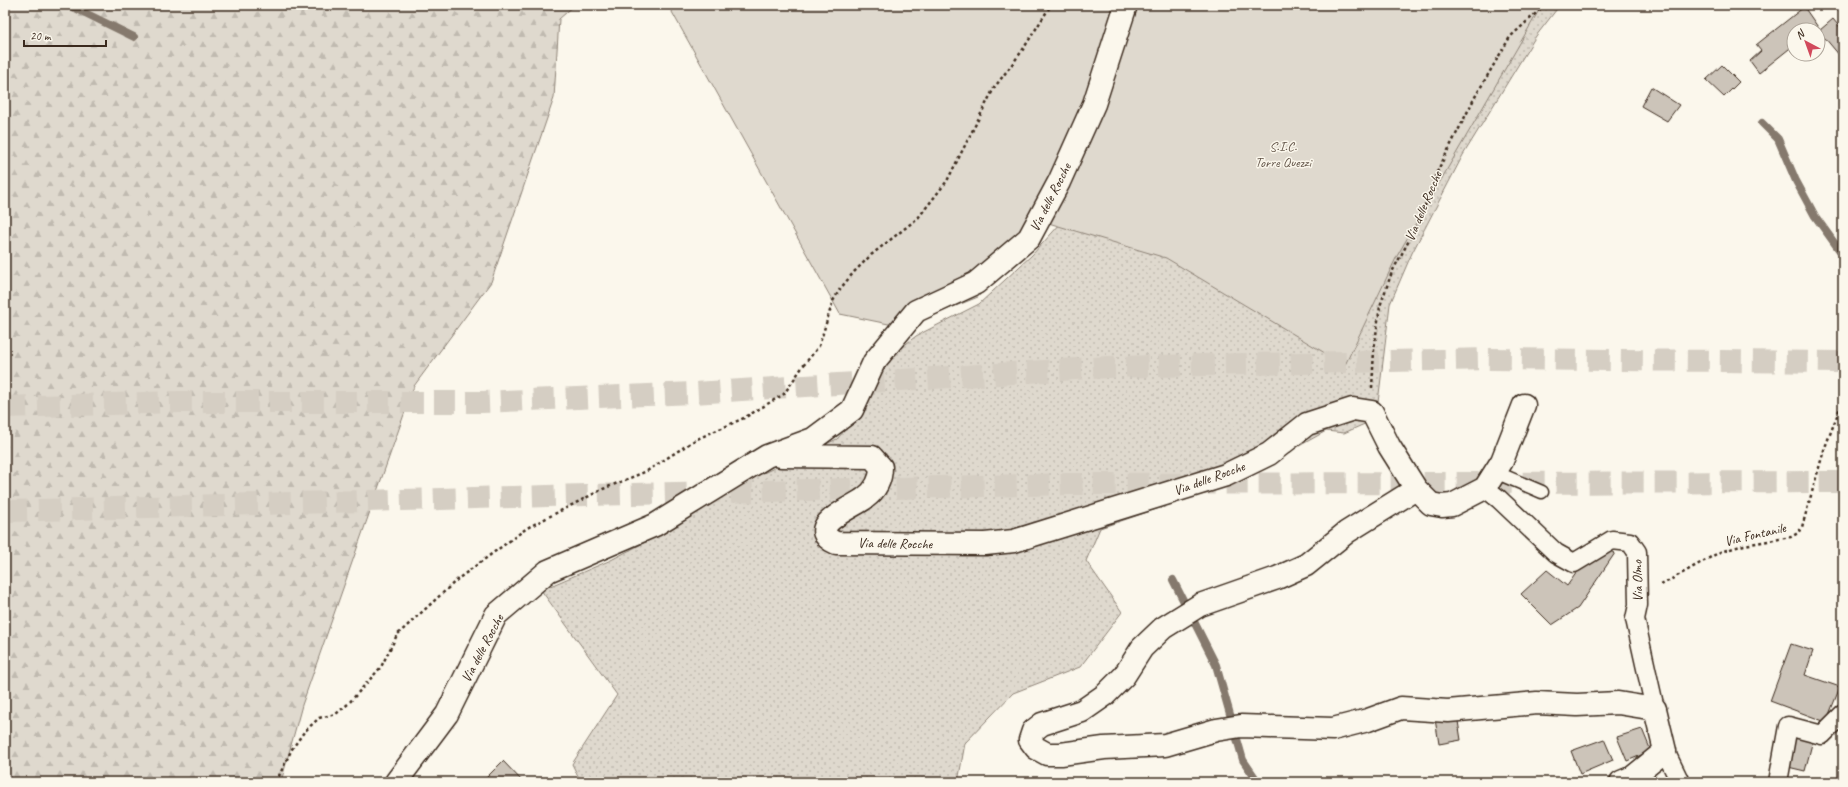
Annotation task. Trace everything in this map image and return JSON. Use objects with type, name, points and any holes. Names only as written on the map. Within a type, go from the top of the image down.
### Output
[{"type":"street","name":"Via delle Rocche","points":[[396,782],[447,714],[496,615],[548,571],[655,525],[767,456],[813,439],[852,410],[874,362],[916,311],[976,283],[1029,238],[1059,182],[1094,104],[1126,5]]},
{"type":"street","points":[[1372,412],[1389,446],[1416,489],[1431,504],[1442,506],[1452,504],[1490,480],[1502,461],[1524,405]]},
{"type":"street","name":"Via delle Rocche","points":[[767,456],[872,457],[881,467],[881,478],[876,487],[865,498],[830,520],[825,527],[825,533],[829,540],[836,543],[985,544],[1014,541],[1226,475],[1269,454],[1307,424],[1353,409],[1372,412]]},
{"type":"street","name":"Via Olmo","points":[[1490,480],[1499,499],[1556,553],[1574,564],[1612,540],[1630,542],[1637,552],[1638,605],[1636,619],[1665,751],[1680,782]]},
{"type":"street","points":[[1416,489],[1348,532],[1306,565],[1277,578],[1200,605],[1163,628],[1142,648],[1124,676],[1105,695],[1082,711],[1042,724],[1033,731],[1030,740],[1036,748],[1047,754],[1062,754],[1104,748],[1164,745],[1216,730],[1241,726],[1333,729],[1368,720],[1401,708],[1448,711],[1537,703],[1577,705],[1618,703],[1655,709]]},
{"type":"street","points":[[1778,782],[1788,726],[1822,735],[1840,719],[1843,714]]},
{"type":"street","points":[[1621,782],[1633,777],[1665,751]]},
{"type":"lane","points":[[1490,480],[1542,492]]},
{"type":"path","points":[[276,782],[292,749],[304,732],[319,718],[336,714],[348,704],[381,667],[396,635],[459,578],[527,528],[604,489],[647,471],[695,440],[744,418],[784,394],[819,346],[833,301],[840,289],[871,255],[918,218],[947,181],[994,88],[1022,51],[1051,5]]},
{"type":"path","name":"Via delle Rocche","points":[[1372,412],[1374,350],[1380,306],[1392,272],[1419,222],[1436,174],[1475,97],[1510,37],[1545,5]]},
{"type":"path","name":"Via Fontanile","points":[[1638,605],[1658,586],[1720,552],[1744,545],[1791,537],[1798,533],[1802,527],[1824,450],[1843,400]]},
{"type":"green space","points":[[5,5],[575,5],[559,19],[554,98],[491,282],[414,386],[302,705],[281,782],[5,782]]},
{"type":"green space","name":"S.I.C. Torre Quezzi","points":[[674,5],[1542,5],[1397,256],[1345,365],[1166,258],[1045,222],[978,297],[903,327],[840,314],[672,12]]},
{"type":"green space","points":[[1156,5],[1560,5],[1536,36],[1463,155],[1412,253],[1390,304],[1376,419],[1344,433],[1326,431],[1231,484],[1100,528],[1086,561],[1122,612],[1080,667],[1013,693],[965,743],[958,782],[581,782],[572,764],[617,695],[541,590],[611,560],[672,528],[744,482],[837,439],[861,412],[882,363],[916,336],[979,304],[1032,255],[1082,200]]},
{"type":"building","points":[[1804,7],[1814,22],[1786,22],[1786,51],[1759,73],[1750,61],[1761,51],[1756,45]]},
{"type":"building","points":[[1833,19],[1843,31],[1843,54],[1840,56],[1826,39],[1826,25]]},
{"type":"building","points":[[1722,65],[1739,82],[1724,97],[1706,80]]},
{"type":"building","points":[[1651,87],[1679,105],[1667,121],[1641,106]]},
{"type":"building","points":[[1603,546],[1615,553],[1578,608],[1552,625],[1521,594],[1547,570],[1567,586],[1584,562]]},
{"type":"building","points":[[1791,644],[1813,651],[1805,675],[1840,687],[1826,722],[1770,701]]},
{"type":"building","points":[[1457,715],[1461,740],[1439,744],[1435,719]]},
{"type":"building","points":[[1642,729],[1651,751],[1627,761],[1617,737]]},
{"type":"building","points":[[1796,731],[1814,736],[1805,771],[1788,767]]},
{"type":"building","points":[[1604,739],[1613,760],[1580,774],[1571,751]]},
{"type":"building","points":[[503,761],[523,782],[482,782]]},
{"type":"building","points":[[1780,777],[1797,780],[1797,782],[1780,782]]},
{"type":"waterway","points":[[69,5],[134,37]]},
{"type":"waterway","points":[[1762,123],[1778,139],[1796,181],[1815,216],[1843,255]]},
{"type":"waterway","points":[[1173,580],[1216,665],[1243,760],[1258,782]]},
{"type":"tunnel","points":[[5,407],[179,402],[481,402],[694,393],[1108,367],[1488,359],[1843,362]]},
{"type":"tunnel","points":[[5,511],[547,496],[1069,484],[1843,482]]}]
